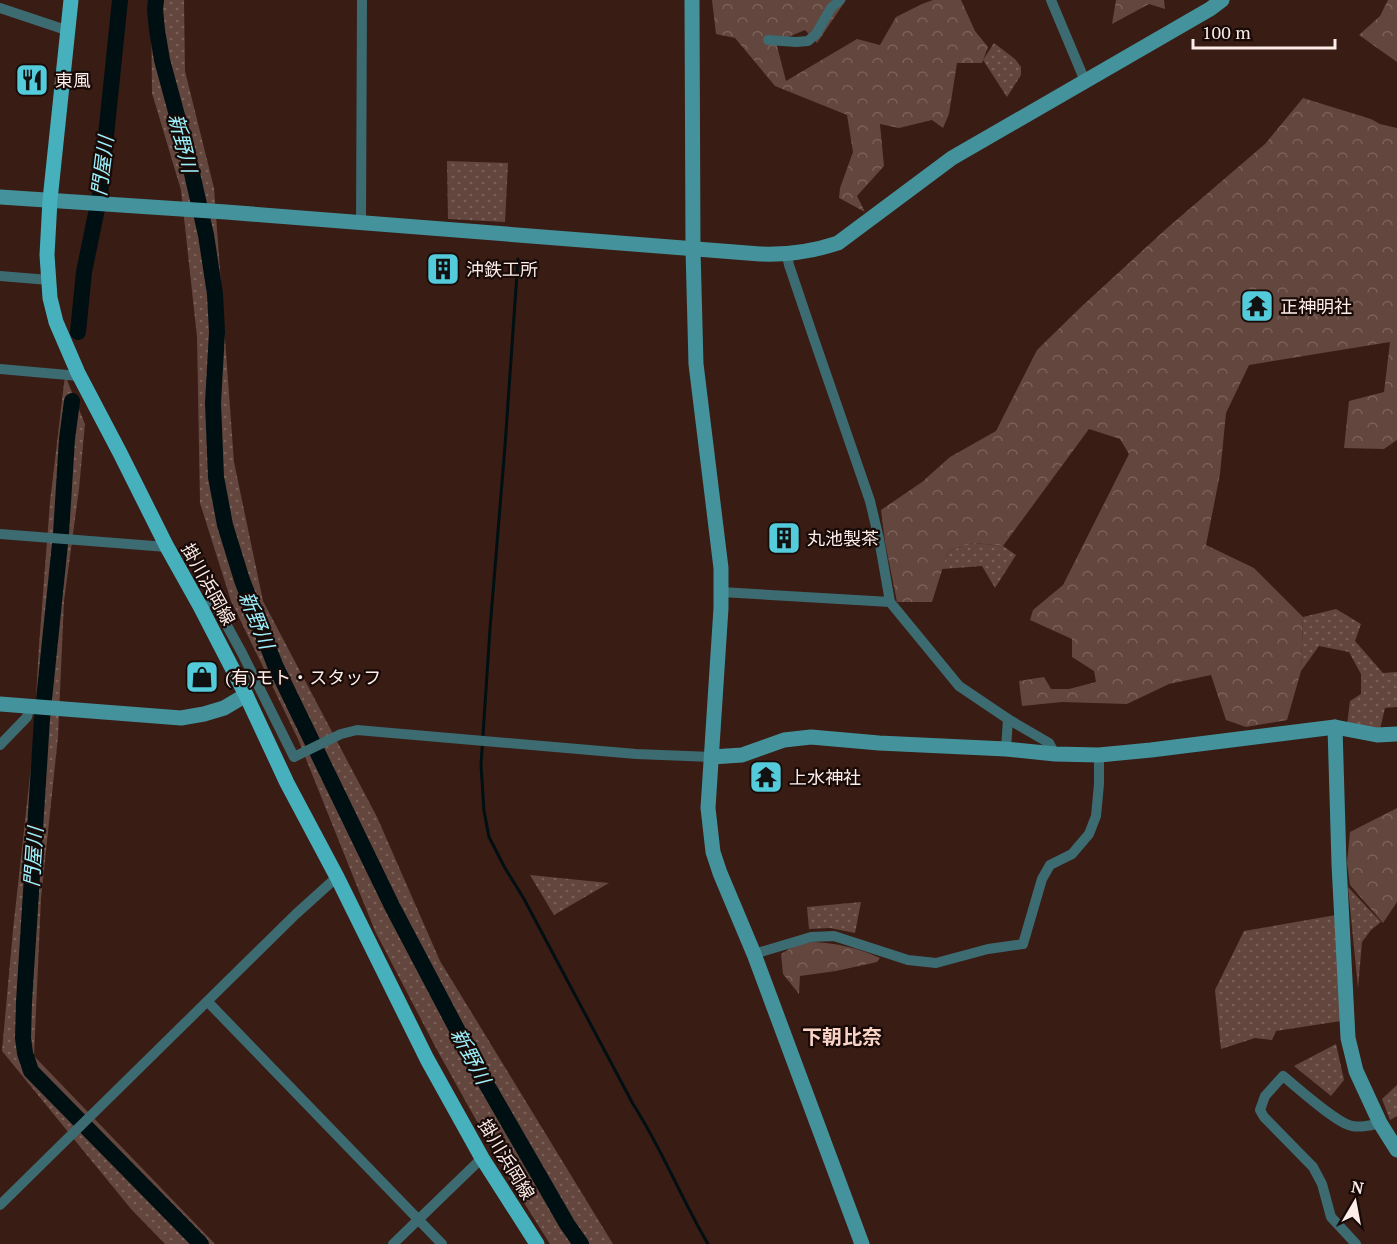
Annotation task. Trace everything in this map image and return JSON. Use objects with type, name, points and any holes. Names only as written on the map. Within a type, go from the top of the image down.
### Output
[{"type":"main road","name":"掛川浜岡線","points":[[71,0],[50,200],[47,255],[50,298],[56,322],[79,376],[166,547],[200,606],[246,695],[287,783],[428,1059],[482,1158],[537,1244]]},
{"type":"street","points":[[361,222],[362,0]]},
{"type":"street","points":[[692,0],[696,364],[721,568],[708,808],[713,852],[754,954],[862,1244]]},
{"type":"street","points":[[768,40],[808,41],[816,34],[831,8],[840,0]]},
{"type":"street","points":[[1051,0],[1085,81]]},
{"type":"street","points":[[0,197],[787,255],[838,243],[952,158],[1222,0]]},
{"type":"street","points":[[0,8],[69,31]]},
{"type":"street","points":[[787,255],[870,501],[890,602],[959,686],[1049,743],[1055,754]]},
{"type":"street","points":[[0,276],[49,280]]},
{"type":"street","points":[[0,369],[79,376]]},
{"type":"street","points":[[0,534],[166,547]]},
{"type":"street","points":[[721,592],[890,602]]},
{"type":"street","points":[[200,606],[214,602],[294,757],[341,734],[357,730],[636,754],[712,757],[742,756],[784,740],[811,737],[1099,755],[1335,727],[1377,735],[1397,734]]},
{"type":"street","points":[[0,704],[181,718],[224,708],[246,695]]},
{"type":"street","points":[[0,745],[27,717],[30,706]]},
{"type":"street","points":[[1006,749],[1008,719]]},
{"type":"street","points":[[1335,727],[1348,1038],[1356,1071],[1380,1123],[1397,1150]]},
{"type":"street","points":[[754,954],[811,937],[834,936],[908,960],[936,963],[988,949],[1023,944],[1042,879],[1050,865],[1072,854],[1089,834],[1096,816],[1099,755]]},
{"type":"street","points":[[0,1205],[296,914],[337,877]]},
{"type":"street","points":[[208,1002],[442,1244]]},
{"type":"street","points":[[1356,1244],[1331,1217],[1322,1184],[1313,1167],[1264,1117],[1260,1110],[1264,1096],[1283,1076],[1336,1118],[1349,1125],[1361,1127],[1380,1123]]},
{"type":"street","points":[[393,1244],[482,1158]]},
{"type":"green space","points":[[151,0],[184,0],[185,71],[214,188],[234,462],[263,601],[377,817],[440,961],[613,1244],[550,1244],[509,1179],[437,1050],[375,931],[298,739],[231,601],[200,503],[197,337],[181,190],[152,93]]},
{"type":"green space","points":[[712,0],[846,0],[817,43],[805,30],[776,42],[786,81],[857,39],[880,45],[896,17],[933,0],[961,0],[975,31],[988,47],[982,63],[957,63],[949,114],[943,128],[932,120],[899,128],[880,124],[884,166],[857,196],[865,212],[839,198],[840,188],[853,152],[847,115],[775,86],[735,38],[716,34]]},
{"type":"green space","points":[[1116,0],[1164,0],[1165,9],[1149,4],[1112,24]]},
{"type":"green space","points":[[1388,0],[1397,0],[1397,62],[1359,35],[1380,16]]},
{"type":"green space","points":[[994,43],[1015,59],[1021,67],[1021,75],[1007,97],[983,60]]},
{"type":"green space","points":[[1303,98],[1397,128],[1397,440],[1384,449],[1344,448],[1349,401],[1384,392],[1390,342],[1249,365],[1226,413],[1220,474],[1206,545],[1254,568],[1303,617],[1301,671],[1287,720],[1246,727],[1226,720],[1211,675],[1169,684],[1127,704],[1062,702],[1022,706],[1019,681],[1044,677],[1051,689],[1069,689],[1096,682],[1094,671],[1072,657],[1072,639],[1030,620],[1033,610],[1063,585],[1129,454],[1120,439],[1089,429],[1003,546],[974,543],[948,551],[932,602],[897,602],[881,510],[922,482],[950,457],[996,431],[1037,350],[1166,229],[1265,144]]},
{"type":"green space","points":[[447,161],[508,163],[505,222],[448,219]]},
{"type":"green space","points":[[65,375],[85,424],[64,601],[58,737],[41,898],[34,1056],[215,1244],[165,1244],[131,1209],[2,1051],[33,748],[50,502]]},
{"type":"green space","points":[[974,543],[1003,546],[1016,555],[995,588],[982,566],[942,569],[948,551]]},
{"type":"green space","points":[[1336,609],[1361,624],[1355,641],[1383,673],[1397,672],[1397,707],[1385,708],[1380,729],[1347,725],[1350,701],[1361,694],[1361,674],[1349,652],[1319,646],[1301,671],[1303,617]]},
{"type":"green space","points":[[1397,808],[1397,902],[1383,923],[1350,885],[1347,863],[1350,832]]},
{"type":"green space","points":[[530,875],[609,883],[554,915]]},
{"type":"green space","points":[[1348,887],[1381,922],[1362,942],[1358,988]]},
{"type":"green space","points":[[861,902],[855,933],[830,928],[809,929],[807,907]]},
{"type":"green space","points":[[1336,915],[1341,1021],[1276,1031],[1272,1040],[1255,1038],[1221,1049],[1215,990],[1244,931]]},
{"type":"green space","points":[[812,942],[864,951],[880,958],[877,962],[800,976],[799,994],[783,974],[781,954],[794,946]]},
{"type":"green space","points":[[1336,1044],[1344,1080],[1331,1096],[1294,1066]]},
{"type":"green space","points":[[1397,1085],[1397,1116],[1390,1120],[1382,1099]]},
{"type":"waterway","name":"門屋川","points":[[78,332],[84,272],[100,194],[120,0]]},
{"type":"waterway","name":"新野川","points":[[156,0],[157,30],[162,60],[188,156],[206,235],[215,294],[217,332],[213,403],[216,477],[225,525],[242,580],[275,665],[393,908],[480,1073],[567,1224],[581,1244]]},
{"type":"waterway","points":[[518,259],[481,765],[484,811],[489,837],[708,1244]]},
{"type":"waterway","name":"門屋川","points":[[72,401],[42,719],[24,1002],[25,1053],[31,1071],[201,1244]]},
{"type":"place","name":"東風","points":[[32,80]]},
{"type":"place","name":"沖鉄工所","points":[[443,269]]},
{"type":"place","name":"正神明社","points":[[1257,306]]},
{"type":"place","name":"丸池製茶","points":[[784,538]]},
{"type":"place","name":"(有)モト・スタッフ","points":[[202,677]]},
{"type":"place","name":"上水神社","points":[[766,777]]},
{"type":"district","name":"下朝比奈","points":[[842,1036]]}]
